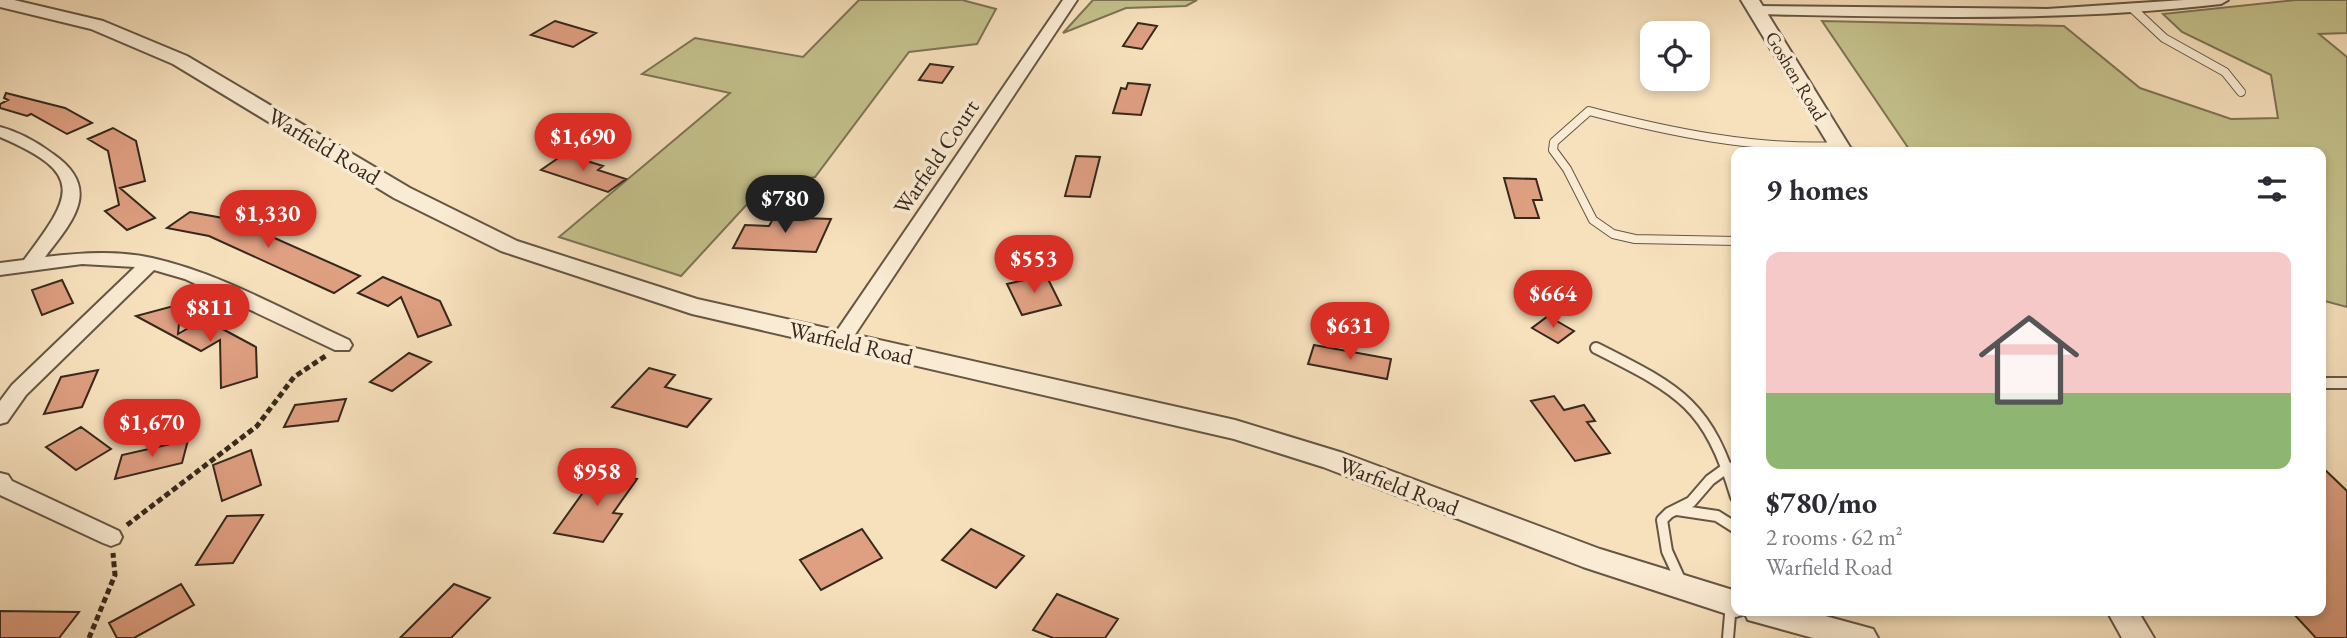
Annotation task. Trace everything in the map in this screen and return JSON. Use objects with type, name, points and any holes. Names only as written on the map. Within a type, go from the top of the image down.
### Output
[{"type":"street","name":"Warfield Court","points":[[841,340],[1070,0]]},
{"type":"street","points":[[1753,5],[1996,13],[2132,8],[2221,0]]},
{"type":"street","name":"Warfield Road","points":[[0,2],[97,25],[180,60],[402,193],[509,246],[692,306],[1236,429],[1333,460],[1593,559],[1731,601]]},
{"type":"street","name":"Goshen Road","points":[[1753,5],[1840,147]]},
{"type":"street","points":[[0,132],[12,136],[64,168],[74,188],[74,199],[63,220],[31,264]]},
{"type":"street","points":[[0,269],[82,258],[150,264],[192,275],[342,345]]},
{"type":"street","points":[[0,417],[19,390],[150,264]]},
{"type":"street","points":[[0,481],[4,487],[111,537]]},
{"type":"street","name":"Warfield Road","points":[[1785,616],[1862,638]]},
{"type":"street","points":[[2125,616],[2138,638]]},
{"type":"lane","points":[[2132,8],[2147,18],[2164,38],[2210,60],[2236,82],[2241,92]]},
{"type":"lane","points":[[1731,241],[1635,239],[1613,234],[1593,220],[1567,169],[1553,150],[1554,142],[1589,111],[1627,121],[1780,147]]},
{"type":"lane","points":[[1596,348],[1675,390],[1697,410],[1717,441],[1731,478]]},
{"type":"lane","points":[[2326,383],[2347,383]]},
{"type":"lane","points":[[1684,588],[1667,551],[1662,520],[1691,502],[1710,480],[1728,467]]},
{"type":"lane","points":[[1677,510],[1717,516],[1731,525]]},
{"type":"lane","points":[[1728,638],[1736,616]]},
{"type":"path","points":[[89,638],[115,575],[111,537],[257,426],[293,377],[342,345]]},
{"type":"shaded area","points":[[859,0],[962,0],[996,9],[977,44],[909,52],[815,177],[762,188],[681,276],[559,237],[730,93],[642,74],[695,38],[803,57]]},
{"type":"shaded area","points":[[1093,0],[1197,0],[1186,6],[1126,8],[1063,33]]},
{"type":"shaded area","points":[[2296,0],[2347,0],[2347,33],[2319,34],[2347,57],[2347,307],[2326,301],[2326,147],[1908,147],[1822,21],[2064,26],[2140,88],[2231,119],[2278,118],[2271,75],[2182,32],[2163,14]]},
{"type":"building","points":[[555,21],[596,33],[573,47],[531,35]]},
{"type":"building","points":[[1138,23],[1157,26],[1142,49],[1123,46]]},
{"type":"building","points":[[930,64],[953,67],[942,83],[919,80]]},
{"type":"building","points":[[1128,83],[1150,85],[1141,115],[1113,113],[1121,88],[1126,89]]},
{"type":"building","points":[[6,93],[65,108],[92,123],[67,134],[31,114],[27,116],[0,108],[0,104],[8,100],[4,98]]},
{"type":"building","points":[[113,128],[136,141],[145,181],[120,188],[155,218],[127,230],[105,211],[119,205],[108,151],[88,139]]},
{"type":"building","points":[[564,154],[603,166],[598,170],[626,179],[608,192],[541,170]]},
{"type":"building","points":[[1076,156],[1100,157],[1090,197],[1065,196]]},
{"type":"building","points":[[1504,178],[1536,179],[1542,200],[1533,200],[1539,218],[1515,218]]},
{"type":"building","points":[[190,212],[234,220],[360,276],[334,293],[209,236],[167,228]]},
{"type":"building","points":[[774,217],[831,219],[816,252],[733,248],[745,225],[769,226]]},
{"type":"building","points":[[1046,275],[1061,305],[1022,315],[1007,284]]},
{"type":"building","points":[[383,277],[440,301],[451,325],[418,337],[401,297],[388,306],[358,293]]},
{"type":"building","points":[[62,280],[73,303],[42,315],[32,290]]},
{"type":"building","points":[[181,304],[178,334],[204,319],[256,347],[257,377],[221,388],[220,340],[201,351],[136,316]]},
{"type":"building","points":[[1548,316],[1574,331],[1558,343],[1532,328]]},
{"type":"building","points":[[1314,345],[1391,359],[1387,379],[1308,364]]},
{"type":"building","points":[[409,353],[431,362],[392,391],[370,382]]},
{"type":"building","points":[[649,368],[675,375],[665,387],[711,399],[687,427],[612,407]]},
{"type":"building","points":[[98,370],[82,407],[44,414],[61,377]]},
{"type":"building","points":[[1554,396],[1564,410],[1584,405],[1595,421],[1587,422],[1610,453],[1575,461],[1531,401]]},
{"type":"building","points":[[346,399],[338,421],[284,427],[295,405]]},
{"type":"building","points":[[81,427],[111,449],[76,470],[46,447]]},
{"type":"building","points":[[188,440],[182,463],[115,479],[122,455]]},
{"type":"building","points":[[251,450],[261,485],[222,501],[213,465]]},
{"type":"building","points":[[2326,471],[2347,491],[2347,638],[2316,638],[2296,616],[2326,616]]},
{"type":"building","points":[[597,473],[637,479],[613,513],[622,514],[603,542],[554,533]]},
{"type":"building","points":[[263,515],[233,563],[196,565],[227,516]]},
{"type":"building","points":[[862,529],[882,558],[821,590],[800,560]]},
{"type":"building","points":[[971,529],[1024,556],[996,588],[942,560]]},
{"type":"building","points":[[181,584],[194,605],[134,638],[117,638],[109,623]]},
{"type":"building","points":[[454,584],[490,598],[451,638],[400,638]]},
{"type":"building","points":[[1057,594],[1118,619],[1105,638],[1053,638],[1033,630]]},
{"type":"building","points":[[0,611],[79,612],[59,638],[0,638]]}]
